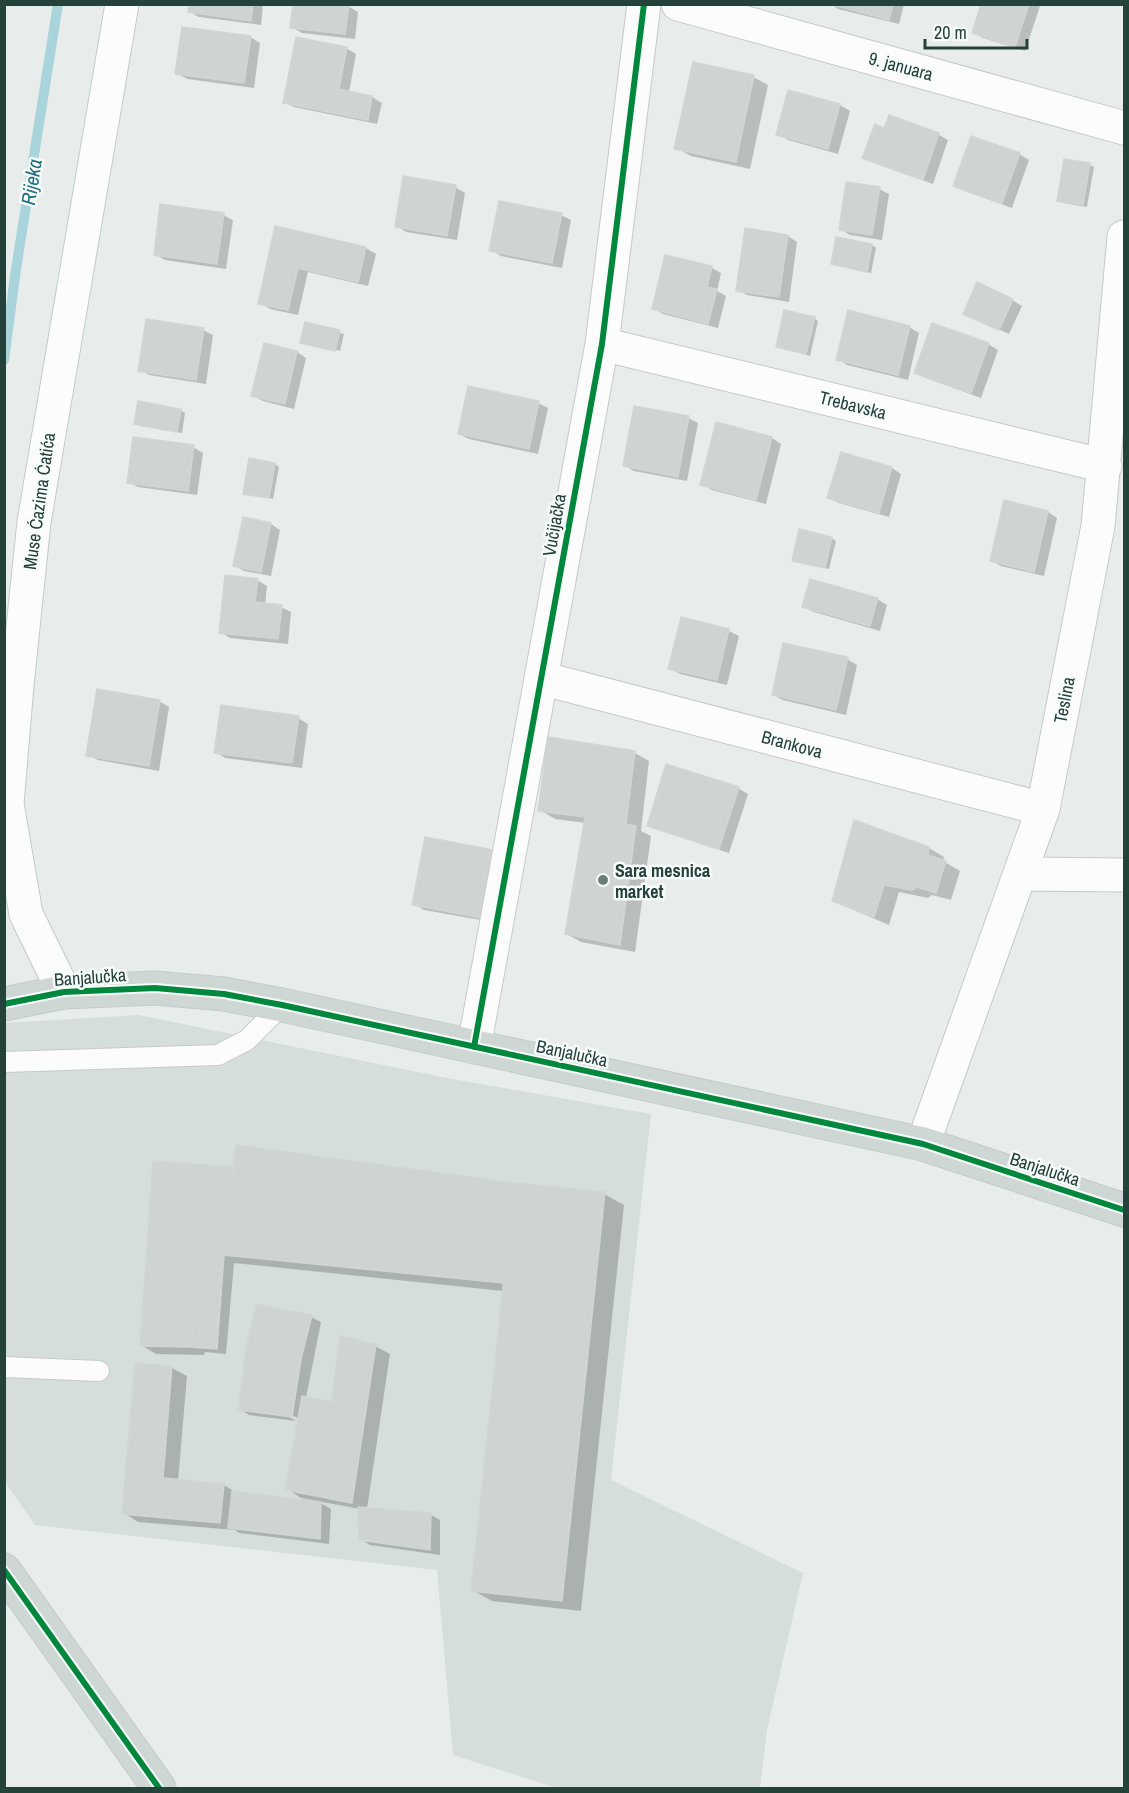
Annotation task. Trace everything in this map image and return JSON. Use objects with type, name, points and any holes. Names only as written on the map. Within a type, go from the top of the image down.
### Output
[{"type":"main road","name":"Banjalučka","points":[[4,1004],[64,992],[156,988],[224,994],[923,1144],[1125,1210]]},
{"type":"main road","points":[[4,1570],[159,1788]]},
{"type":"street","name":"Muse Ćazima Ćatića","points":[[64,992],[26,914],[7,804],[34,522],[122,4]]},
{"type":"street","name":"Vučijačka","points":[[474,1047],[602,344],[644,4]]},
{"type":"street","name":"9. januara","points":[[678,4],[1125,128]]},
{"type":"street","name":"Teslina","points":[[923,1144],[1043,809],[1111,526],[1105,466],[1125,237]]},
{"type":"street","name":"Trebavska","points":[[602,344],[1105,466]]},
{"type":"street","name":"Brankova","points":[[541,678],[1043,809]]},
{"type":"street","points":[[1021,874],[1125,875]]},
{"type":"lane","points":[[4,1062],[218,1055],[247,1040],[282,1005]]},
{"type":"lane","points":[[4,1367],[99,1371]]},
{"type":"shaded area","points":[[139,1015],[447,1078],[651,1114],[611,1480],[803,1573],[767,1730],[760,1788],[556,1788],[453,1755],[437,1570],[35,1525],[5,1482],[4,1023]]},
{"type":"building","points":[[189,4],[253,4],[251,21],[188,12]]},
{"type":"building","points":[[293,4],[349,5],[345,34],[290,28]]},
{"type":"building","points":[[830,4],[893,4],[889,20]]},
{"type":"building","points":[[981,4],[1029,4],[1015,47],[972,33]]},
{"type":"building","points":[[182,27],[251,36],[244,83],[175,74]]},
{"type":"building","points":[[296,37],[347,47],[339,89],[372,96],[368,120],[283,103]]},
{"type":"building","points":[[693,62],[754,75],[736,162],[674,149]]},
{"type":"building","points":[[788,90],[840,104],[828,149],[776,135]]},
{"type":"building","points":[[889,115],[939,133],[923,180],[862,158],[875,124],[884,128]]},
{"type":"building","points":[[971,136],[1020,153],[1002,203],[953,186]]},
{"type":"building","points":[[1064,159],[1090,163],[1083,205],[1057,201]]},
{"type":"building","points":[[403,176],[456,185],[447,236],[395,227]]},
{"type":"building","points":[[846,182],[880,187],[872,235],[839,230]]},
{"type":"building","points":[[499,201],[562,213],[552,263],[489,251]]},
{"type":"building","points":[[160,204],[224,213],[217,264],[154,255]]},
{"type":"building","points":[[275,226],[366,247],[358,282],[298,268],[288,310],[258,304]]},
{"type":"building","points":[[745,228],[788,235],[779,297],[736,291]]},
{"type":"building","points":[[836,237],[872,244],[867,272],[831,264]]},
{"type":"building","points":[[665,255],[712,266],[707,287],[717,289],[708,324],[652,309]]},
{"type":"building","points":[[977,282],[1013,299],[999,330],[963,314]]},
{"type":"building","points":[[784,310],[815,317],[806,354],[776,347]]},
{"type":"building","points":[[848,310],[910,326],[898,375],[836,360]]},
{"type":"building","points":[[146,319],[204,328],[196,380],[138,371]]},
{"type":"building","points":[[305,322],[340,330],[335,351],[300,343]]},
{"type":"building","points":[[932,323],[989,343],[971,393],[914,373]]},
{"type":"building","points":[[264,343],[297,351],[285,404],[251,396]]},
{"type":"building","points":[[468,386],[539,401],[529,449],[458,434]]},
{"type":"building","points":[[138,401],[181,409],[177,432],[134,424]]},
{"type":"building","points":[[634,406],[689,416],[678,477],[623,466]]},
{"type":"building","points":[[716,422],[772,437],[756,500],[700,485]]},
{"type":"building","points":[[133,437],[194,445],[188,491],[127,483]]},
{"type":"building","points":[[841,452],[892,467],[879,513],[827,498]]},
{"type":"building","points":[[249,458],[275,463],[269,498],[243,494]]},
{"type":"building","points":[[1004,500],[1048,511],[1034,572],[990,561]]},
{"type":"building","points":[[243,517],[271,523],[261,572],[233,566]]},
{"type":"building","points":[[799,529],[832,537],[825,568],[792,561]]},
{"type":"building","points":[[225,575],[258,579],[255,602],[282,605],[278,639],[219,633]]},
{"type":"building","points":[[810,579],[878,598],[870,626],[802,607]]},
{"type":"building","points":[[681,617],[729,629],[717,680],[668,669]]},
{"type":"building","points":[[783,643],[848,657],[836,710],[772,695]]},
{"type":"building","points":[[97,689],[160,700],[149,766],[86,756]]},
{"type":"building","points":[[221,705],[299,716],[292,763],[214,753]]},
{"type":"building","points":[[548,737],[635,751],[626,824],[538,811]]},
{"type":"building","points":[[666,764],[739,787],[719,849],[647,826]]},
{"type":"building","points":[[585,817],[636,826],[620,945],[565,934]]},
{"type":"building","points":[[854,820],[929,847],[928,855],[946,861],[936,893],[917,887],[912,890],[884,885],[874,917],[832,901]]},
{"type":"building","points":[[425,837],[494,850],[482,918],[412,905]]},
{"type":"building","points":[[236,1145],[514,1183],[503,1283],[224,1255]]},
{"type":"building","points":[[153,1161],[234,1167],[224,1255],[202,1255],[190,1347],[140,1346]]},
{"type":"building","points":[[514,1183],[605,1192],[562,1601],[471,1591]]},
{"type":"building","points":[[202,1255],[224,1255],[217,1349],[190,1347]]},
{"type":"building","points":[[256,1304],[312,1315],[301,1359],[246,1348]]},
{"type":"building","points":[[340,1336],[376,1344],[352,1503],[285,1490],[302,1396],[332,1402]]},
{"type":"building","points":[[246,1348],[301,1359],[292,1417],[238,1410]]},
{"type":"building","points":[[135,1363],[172,1366],[163,1478],[224,1484],[220,1523],[122,1514]]},
{"type":"building","points":[[232,1491],[321,1502],[320,1539],[228,1528]]},
{"type":"building","points":[[358,1507],[431,1513],[430,1550],[359,1540]]},
{"type":"waterway","name":"Rijeka","points":[[4,360],[58,4]]},
{"type":"cycle path","points":[[474,1047],[602,344],[644,4]]},
{"type":"cycle path","points":[[4,1004],[64,992],[155,988],[224,994],[923,1144],[1124,1210]]},
{"type":"cycle path","points":[[4,1570],[159,1788]]},
{"type":"place","name":"Sara mesnica market","points":[[603,880]]}]
